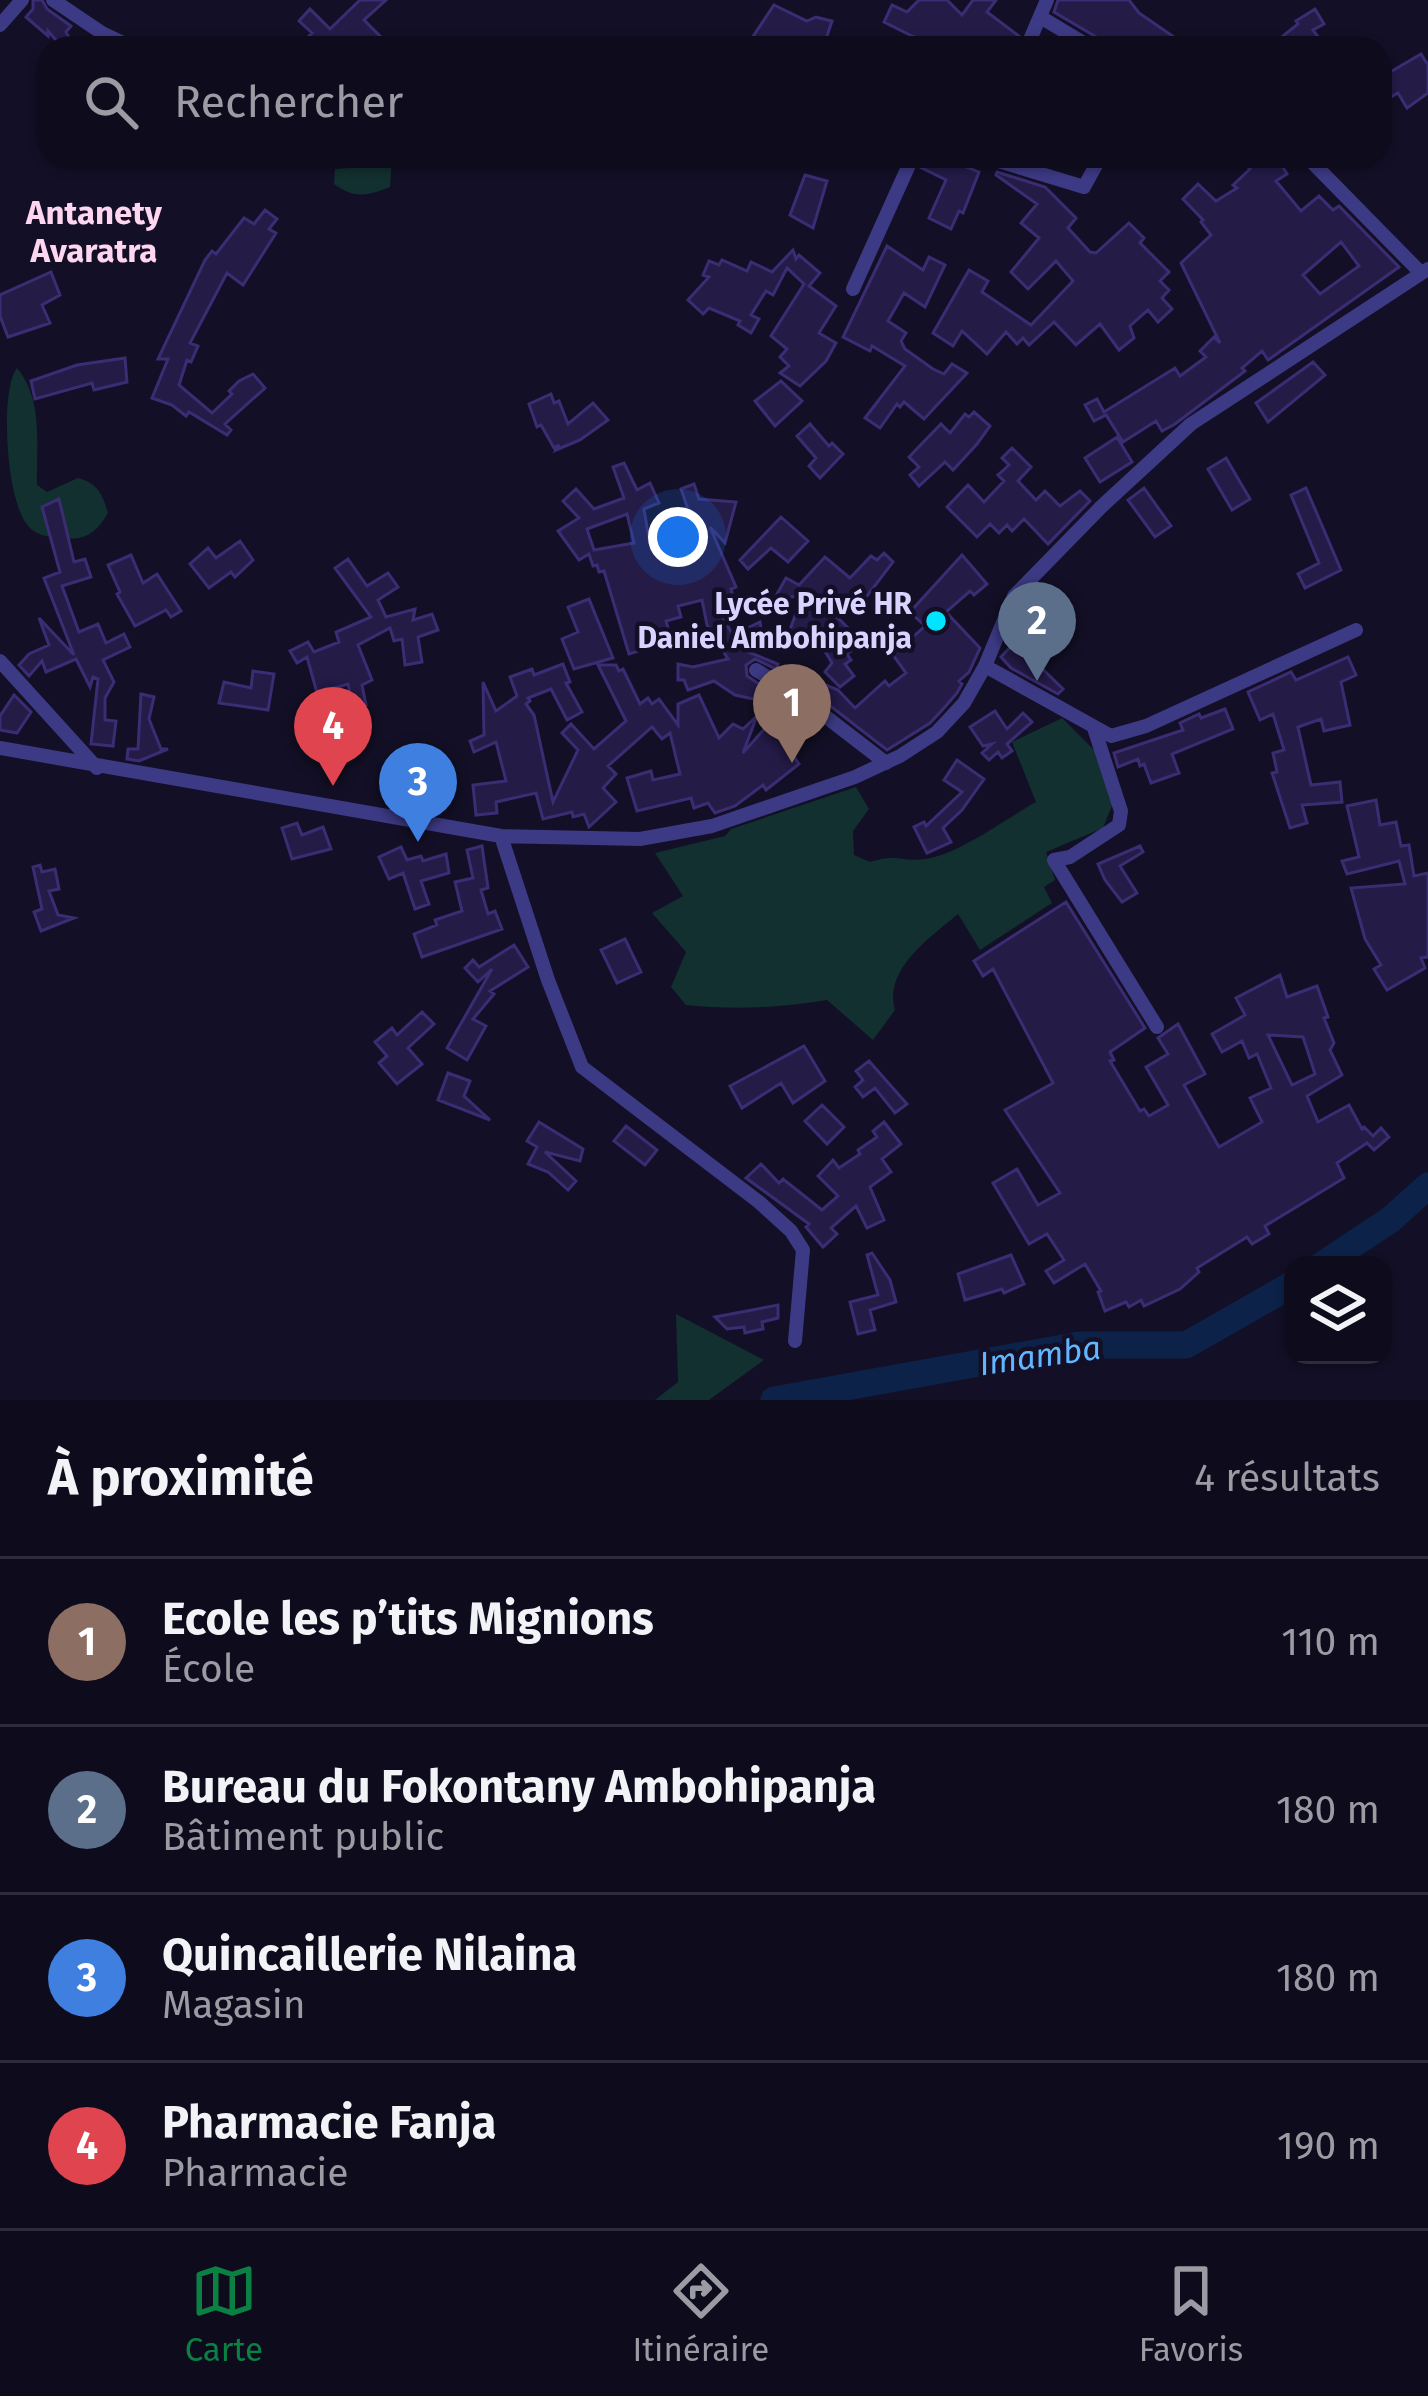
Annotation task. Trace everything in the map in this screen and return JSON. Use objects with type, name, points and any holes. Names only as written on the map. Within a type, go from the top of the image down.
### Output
[{"type":"street","points":[[0,25],[22,0]]},
{"type":"street","points":[[53,0],[108,36]]},
{"type":"street","points":[[1032,36],[1047,0]]},
{"type":"street","points":[[1042,18],[1072,36]]},
{"type":"street","points":[[854,289],[908,168]]},
{"type":"street","points":[[1020,168],[1084,188],[1095,168]]},
{"type":"street","points":[[0,748],[501,836],[640,839],[712,826],[886,763],[937,732],[964,703],[986,666],[1014,596],[1191,424],[1425,271],[1318,168]]},
{"type":"street","points":[[986,666],[1111,736],[1146,726],[1356,630]]},
{"type":"street","points":[[0,662],[97,768]]},
{"type":"street","points":[[757,670],[886,763]]},
{"type":"street","points":[[1094,728],[1121,811],[1119,825],[1070,857],[1054,860],[1157,1027]]},
{"type":"street","points":[[501,836],[581,1067],[759,1202],[791,1231],[803,1250],[795,1341]]},
{"type":"green space","points":[[391,168],[390,187],[348,192],[334,184],[335,169]]},
{"type":"green space","points":[[17,368],[35,409],[37,485],[47,492],[78,478],[95,486],[104,500],[108,513],[84,536],[42,535],[21,514],[10,471],[7,421]]},
{"type":"green space","points":[[1062,718],[1098,754],[1113,803],[1103,828],[1046,852],[1055,880],[1044,887],[1052,903],[980,950],[958,914],[923,944],[896,981],[895,1010],[873,1040],[827,1000],[704,1007],[686,1005],[671,987],[686,952],[652,913],[683,896],[655,853],[725,836],[731,829],[856,787],[869,809],[853,831],[854,855],[870,862],[938,856],[1036,802],[1012,742]]},
{"type":"green space","points":[[676,1314],[764,1360],[709,1400],[655,1400],[678,1382]]},
{"type":"building","points":[[33,0],[42,0],[71,26],[68,36],[52,36],[48,31],[48,36],[26,17]]},
{"type":"building","points":[[360,0],[386,0],[364,20],[380,36],[309,36],[312,33],[299,21],[310,9],[330,29]]},
{"type":"building","points":[[919,0],[947,0],[962,15],[973,0],[996,0],[987,12],[1019,36],[912,36],[884,22],[892,5],[907,12]]},
{"type":"building","points":[[1058,0],[1129,0],[1139,13],[1173,36],[1095,36],[1054,12]]},
{"type":"building","points":[[774,5],[807,21],[816,17],[832,21],[827,36],[753,36]]},
{"type":"building","points":[[1315,9],[1324,24],[1313,30],[1318,36],[1283,36]]},
{"type":"building","points":[[1421,54],[1428,65],[1428,93],[1407,108],[1398,93],[1392,96],[1392,71]]},
{"type":"building","points":[[922,168],[979,172],[963,213],[959,211],[951,229],[929,218],[946,180]]},
{"type":"building","points":[[1249,168],[1283,168],[1287,174],[1276,181],[1301,211],[1319,196],[1333,210],[1339,206],[1399,267],[1268,360],[1262,351],[1242,368],[1245,371],[1175,424],[1162,431],[1156,421],[1123,442],[1106,415],[1094,421],[1085,405],[1097,399],[1104,412],[1175,368],[1180,376],[1206,357],[1200,351],[1214,337],[1220,343],[1181,263],[1211,235],[1183,199],[1198,184],[1216,201],[1237,188],[1233,185]],"holes":[[[1341,242],[1359,266],[1320,294],[1303,275]]]},
{"type":"building","points":[[997,172],[1045,187],[1076,218],[1068,228],[1090,252],[1096,253],[1129,223],[1144,238],[1140,243],[1169,272],[1160,281],[1169,290],[1162,298],[1172,309],[1158,322],[1148,310],[1130,326],[1134,338],[1119,350],[1100,324],[1076,345],[1054,322],[1029,345],[1023,338],[1017,344],[1006,332],[987,354],[962,331],[953,346],[933,333],[969,270],[988,281],[982,292],[1031,325],[1073,281],[1056,261],[1028,289],[1011,272],[1039,238],[1021,223],[1037,204]]},
{"type":"building","points":[[805,175],[827,181],[813,228],[790,215]]},
{"type":"building","points":[[265,210],[277,219],[269,229],[276,233],[243,285],[227,273],[190,343],[198,346],[191,362],[187,360],[179,385],[212,413],[239,381],[253,374],[265,388],[225,424],[231,430],[227,435],[189,412],[186,416],[152,398],[168,359],[158,359],[205,260],[212,251],[216,254],[244,218],[254,224]]},
{"type":"building","points":[[887,246],[923,270],[929,257],[945,265],[925,307],[904,293],[888,321],[906,333],[901,341],[905,349],[944,374],[952,364],[967,373],[924,419],[904,402],[900,407],[897,404],[880,428],[865,418],[905,366],[872,346],[870,351],[843,337]]},
{"type":"building","points":[[793,250],[796,259],[799,255],[820,273],[809,286],[836,306],[819,333],[836,343],[826,361],[800,386],[780,373],[789,366],[780,357],[787,349],[771,336],[804,284],[787,268],[773,295],[766,291],[751,315],[759,319],[751,333],[738,325],[740,321],[709,308],[703,314],[688,300],[709,277],[703,275],[709,261],[719,265],[722,260],[747,271],[751,262],[772,272]]},
{"type":"building","points":[[51,272],[60,295],[42,305],[50,323],[8,337],[0,316],[0,295]]},
{"type":"building","points":[[125,358],[127,382],[94,390],[92,383],[35,399],[31,381],[77,365]]},
{"type":"building","points":[[1313,362],[1325,375],[1268,422],[1256,403]]},
{"type":"building","points":[[781,381],[802,401],[775,426],[755,401]]},
{"type":"building","points":[[551,394],[568,424],[593,403],[608,420],[556,450],[559,445],[554,448],[541,425],[537,427],[529,404]]},
{"type":"building","points":[[974,412],[990,426],[977,444],[953,470],[945,462],[919,486],[910,475],[919,467],[909,457],[941,424],[950,433],[965,414],[969,417]]},
{"type":"building","points":[[810,424],[843,454],[820,478],[809,466],[816,458],[797,436]]},
{"type":"building","points":[[1117,437],[1132,462],[1100,482],[1085,458]]},
{"type":"building","points":[[1012,448],[1031,467],[1018,481],[1036,500],[1045,491],[1060,506],[1080,491],[1090,501],[1048,544],[1024,519],[1012,531],[1007,525],[999,533],[990,524],[977,537],[947,507],[968,485],[984,502],[1004,481],[998,475],[1009,465],[1002,458]]},
{"type":"building","points":[[1226,458],[1250,499],[1232,510],[1208,469]]},
{"type":"building","points":[[624,463],[637,490],[650,483],[659,503],[644,509],[649,539],[681,531],[679,524],[692,521],[681,489],[694,484],[699,499],[736,502],[725,543],[710,527],[736,587],[731,589],[736,609],[720,613],[733,635],[760,622],[763,641],[741,649],[778,664],[776,669],[755,659],[746,665],[747,676],[768,690],[763,701],[735,695],[714,681],[688,690],[684,680],[678,680],[678,664],[693,667],[728,659],[707,625],[702,600],[678,606],[681,617],[666,621],[672,641],[629,654],[604,571],[593,566],[589,554],[579,560],[558,531],[579,518],[563,501],[576,489],[594,509],[624,498],[613,467]],"holes":[[[627,514],[634,543],[594,550],[587,529]]]},
{"type":"building","points":[[1144,488],[1171,526],[1155,537],[1128,500]]},
{"type":"building","points":[[1306,488],[1341,570],[1305,588],[1298,574],[1319,563],[1291,495]]},
{"type":"building","points":[[59,499],[74,562],[85,559],[91,577],[62,586],[79,632],[98,624],[106,643],[124,634],[130,647],[103,660],[114,682],[105,698],[105,720],[116,721],[113,746],[91,744],[98,679],[93,677],[90,687],[76,659],[46,672],[42,661],[29,676],[19,665],[29,654],[49,645],[39,618],[74,655],[44,578],[60,572],[42,507]]},
{"type":"building","points":[[781,517],[808,541],[788,562],[771,548],[748,569],[740,560]]},
{"type":"building","points":[[240,541],[253,560],[235,577],[231,572],[209,588],[190,564],[208,548],[216,558]]},
{"type":"building","points":[[884,553],[893,562],[861,604],[854,596],[837,617],[862,642],[847,654],[851,660],[845,664],[854,676],[840,687],[825,672],[832,663],[826,653],[814,641],[789,632],[799,605],[813,598],[811,593],[773,601],[786,578],[799,585],[825,557],[850,578],[871,556],[877,560]]},
{"type":"building","points":[[131,555],[143,583],[157,574],[181,611],[171,617],[166,610],[135,626],[108,565]]},
{"type":"building","points":[[962,555],[987,584],[974,595],[970,591],[946,612],[980,648],[944,708],[930,723],[887,750],[829,705],[812,679],[838,690],[855,708],[885,681],[889,686],[906,673],[893,655],[925,626],[910,612]]},
{"type":"building","points":[[348,559],[367,586],[388,573],[398,587],[378,600],[386,617],[415,609],[413,620],[432,614],[438,630],[418,637],[422,662],[405,665],[402,639],[394,641],[390,628],[358,645],[372,680],[362,685],[366,705],[354,708],[348,684],[317,693],[307,657],[297,663],[290,651],[308,642],[314,652],[339,642],[336,632],[371,617],[335,568]]},
{"type":"building","points":[[589,599],[613,658],[574,669],[562,639],[578,632],[568,607]]},
{"type":"building","points":[[1015,642],[1063,689],[1058,694],[1011,668],[1001,657]]},
{"type":"building","points":[[1348,657],[1356,675],[1341,682],[1350,725],[1324,731],[1321,719],[1298,727],[1311,785],[1340,782],[1342,802],[1302,805],[1307,823],[1290,828],[1272,773],[1277,772],[1273,753],[1284,750],[1273,714],[1260,720],[1248,692],[1291,672],[1296,680]]},
{"type":"building","points":[[563,664],[570,682],[566,683],[582,712],[567,720],[551,689],[528,698],[526,704],[534,715],[553,802],[578,750],[562,733],[571,724],[594,749],[626,721],[598,665],[623,669],[640,704],[648,698],[652,704],[659,699],[678,725],[678,704],[699,695],[719,738],[733,724],[743,729],[757,716],[743,753],[788,702],[801,712],[780,737],[799,764],[766,790],[763,785],[735,806],[715,813],[708,803],[694,808],[691,798],[637,811],[627,778],[651,771],[653,780],[680,774],[670,733],[662,739],[652,727],[608,766],[616,774],[603,788],[616,802],[589,827],[584,814],[543,819],[536,793],[496,802],[497,813],[476,815],[473,785],[506,781],[496,742],[474,752],[470,741],[484,735],[483,682],[496,711],[517,696],[510,677],[532,669],[534,675]]},
{"type":"building","points":[[253,671],[274,674],[268,710],[219,703],[224,682],[251,688]]},
{"type":"building","points":[[141,694],[154,697],[149,719],[161,749],[168,749],[139,761],[127,759],[128,749],[138,749]]},
{"type":"building","points":[[14,695],[31,712],[17,733],[0,730],[0,716]]},
{"type":"building","points":[[1225,709],[1233,729],[1172,754],[1179,773],[1151,783],[1138,759],[1118,767],[1114,753],[1183,730],[1180,723],[1199,714],[1201,718]]},
{"type":"building","points":[[995,711],[1007,729],[1023,713],[1032,722],[1007,744],[1012,751],[1002,758],[998,752],[989,760],[982,753],[992,744],[983,746],[970,727]]},
{"type":"building","points":[[957,760],[984,779],[943,828],[951,842],[927,853],[914,827],[924,822],[926,826],[962,792],[944,780]]},
{"type":"building","points":[[1376,800],[1380,825],[1396,822],[1401,846],[1409,845],[1414,876],[1428,873],[1428,957],[1421,958],[1425,968],[1387,990],[1374,969],[1381,965],[1365,939],[1351,888],[1405,884],[1399,861],[1347,874],[1342,861],[1359,857],[1347,806]]},
{"type":"building","points":[[297,823],[302,835],[323,827],[331,849],[292,859],[282,828]]},
{"type":"building","points":[[482,846],[488,888],[481,890],[488,914],[495,911],[502,929],[422,957],[414,934],[462,911],[455,882],[473,878],[467,850]]},
{"type":"building","points":[[1140,846],[1143,852],[1120,866],[1137,893],[1122,902],[1098,864]]},
{"type":"building","points":[[401,847],[407,860],[446,854],[449,873],[421,881],[429,904],[415,909],[403,873],[389,879],[379,857]]},
{"type":"building","points":[[40,865],[42,872],[55,869],[59,889],[49,891],[58,915],[74,918],[41,931],[34,912],[42,909],[33,867]]},
{"type":"building","points":[[1066,902],[1145,1028],[1110,1052],[1114,1060],[1110,1061],[1140,1111],[1144,1109],[1149,1116],[1168,1105],[1146,1067],[1168,1054],[1158,1038],[1178,1024],[1205,1074],[1184,1085],[1219,1147],[1262,1122],[1250,1098],[1271,1088],[1257,1054],[1249,1058],[1242,1041],[1222,1052],[1212,1034],[1245,1015],[1236,998],[1280,975],[1287,997],[1317,986],[1334,1043],[1330,1050],[1342,1075],[1307,1096],[1318,1122],[1349,1105],[1362,1129],[1373,1136],[1381,1128],[1389,1137],[1374,1150],[1367,1143],[1337,1163],[1344,1178],[1265,1226],[1269,1234],[1252,1244],[1247,1237],[1197,1268],[1199,1272],[1180,1289],[1144,1306],[1141,1300],[1105,1311],[1101,1291],[1085,1264],[1054,1283],[1046,1271],[1064,1260],[1047,1234],[1029,1244],[993,1183],[1017,1169],[1038,1205],[1060,1193],[1005,1110],[1053,1083],[993,969],[983,976],[974,961]],"holes":[[[1268,1035],[1303,1037],[1315,1074],[1292,1085]]]},
{"type":"building","points":[[625,939],[641,972],[617,983],[601,950]]},
{"type":"building","points":[[514,945],[528,967],[490,991],[494,994],[473,1019],[486,1026],[467,1060],[447,1048],[492,969],[478,982],[465,968],[473,960],[479,967]]},
{"type":"building","points":[[422,1012],[434,1024],[408,1048],[422,1064],[397,1084],[379,1063],[387,1056],[375,1042],[392,1028],[397,1035]]},
{"type":"building","points":[[804,1046],[825,1081],[793,1103],[781,1083],[742,1108],[730,1086]]},
{"type":"building","points":[[869,1061],[907,1104],[895,1113],[875,1088],[863,1097],[855,1087],[863,1080],[856,1071]]},
{"type":"building","points":[[448,1073],[470,1081],[464,1096],[490,1120],[438,1100]]},
{"type":"building","points":[[822,1105],[844,1127],[827,1144],[805,1121]]},
{"type":"building","points":[[539,1122],[583,1149],[580,1161],[545,1152],[576,1181],[568,1190],[548,1172],[528,1164],[537,1147],[527,1141]]},
{"type":"building","points":[[884,1122],[901,1144],[882,1159],[891,1172],[870,1187],[884,1220],[867,1228],[856,1206],[831,1228],[837,1234],[823,1247],[806,1227],[809,1224],[746,1178],[761,1164],[779,1183],[783,1179],[822,1210],[838,1196],[818,1176],[833,1160],[839,1168],[860,1154],[858,1150],[877,1137],[873,1131]]},
{"type":"building","points":[[626,1126],[657,1150],[645,1165],[614,1141]]},
{"type":"building","points":[[872,1253],[890,1280],[896,1302],[870,1310],[875,1330],[858,1334],[850,1302],[878,1295],[867,1255]]},
{"type":"building","points":[[1011,1255],[1024,1284],[965,1300],[958,1274]]},
{"type":"building","points":[[778,1305],[778,1318],[762,1322],[763,1329],[745,1333],[744,1327],[727,1329],[715,1317]]},
{"type":"waterway","name":"Imamba","points":[[1336,1256],[1390,1220],[1428,1186]]},
{"type":"waterway","name":"Imamba","points":[[774,1400],[1079,1345],[1186,1345],[1284,1289]]},
{"type":"place","name":"Lycée Privé HR Daniel Ambohipanja","points":[[936,621]]},
{"type":"place","name":"Bureau du Fokontany Ambohipanja","points":[[1037,681]]},
{"type":"place","name":"Ecole les p’tits Mignions","points":[[792,763]]},
{"type":"place","name":"Pharmacie Fanja","points":[[333,786]]},
{"type":"place","name":"Quincaillerie Nilaina","points":[[418,842]]},
{"type":"district","name":"Antanety Avaratra","points":[[94,232]]}]
